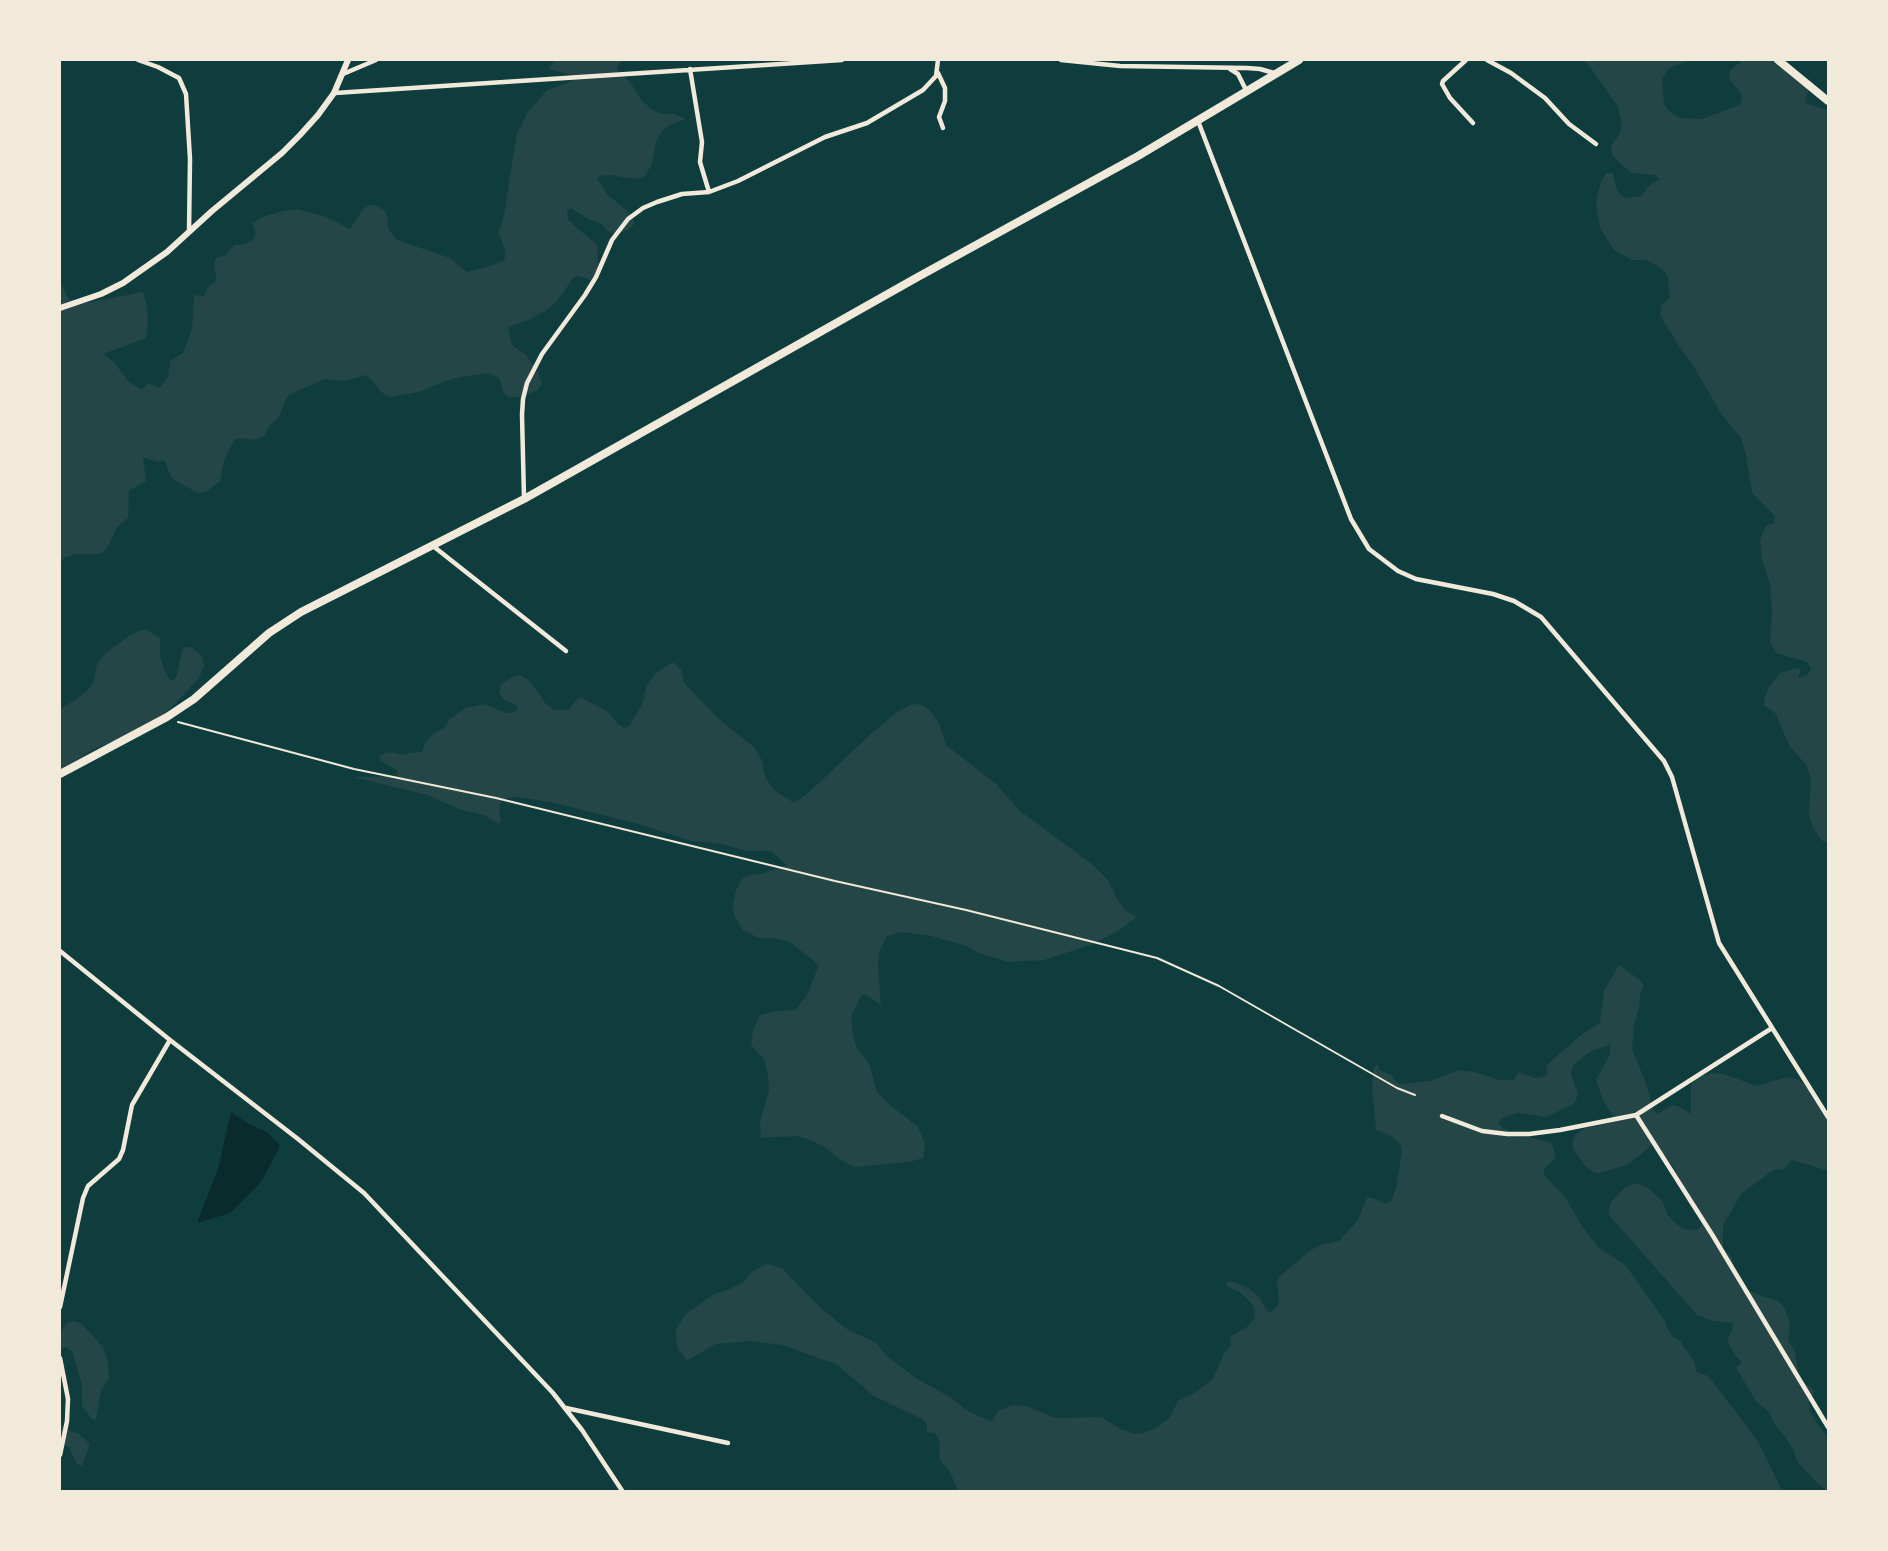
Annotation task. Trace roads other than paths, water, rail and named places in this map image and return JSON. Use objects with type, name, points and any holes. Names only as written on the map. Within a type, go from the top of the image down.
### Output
[{"type":"main road","points":[[60,774],[167,718],[194,699],[260,640],[316,603],[524,499],[1138,156],[1289,62],[1299,60]]},
{"type":"main road","points":[[1778,60],[1829,101]]},
{"type":"street","points":[[138,60],[179,78],[186,94],[190,148],[189,232]]},
{"type":"street","points":[[60,308],[101,294],[123,283],[167,252],[282,153],[334,93],[348,60]]},
{"type":"street","points":[[342,75],[376,60]]},
{"type":"street","points":[[334,93],[842,60]]},
{"type":"street","points":[[524,499],[523,399],[527,383],[542,354],[586,295],[612,240],[628,219],[657,202],[682,194],[709,192],[738,181],[824,137],[867,123],[931,83],[937,71],[938,60]]},
{"type":"street","points":[[1061,60],[1120,66],[1259,69],[1274,73]]},
{"type":"street","points":[[1193,60],[1194,66]]},
{"type":"street","points":[[1466,60],[1443,84],[1450,98],[1473,123]]},
{"type":"street","points":[[1487,60],[1511,72],[1545,98],[1569,124],[1596,144]]},
{"type":"street","points":[[1229,68],[1238,74],[1246,90]]},
{"type":"street","points":[[690,69],[702,142],[700,162],[709,192]]},
{"type":"street","points":[[937,71],[945,88],[945,101],[939,117],[943,128]]},
{"type":"street","points":[[1198,120],[1351,519],[1369,549],[1398,571],[1416,579],[1493,594],[1514,601],[1541,617],[1664,761],[1672,777],[1719,943],[1829,1118]]},
{"type":"street","points":[[433,546],[566,651]]},
{"type":"street","points":[[60,951],[364,1193],[565,1407],[623,1492]]},
{"type":"street","points":[[1442,1116],[1482,1131],[1530,1134],[1636,1115],[1772,1028]]},
{"type":"street","points":[[60,1307],[83,1198],[88,1186],[107,1171],[124,1150],[132,1105],[170,1040]]},
{"type":"street","points":[[1636,1115],[1829,1427]]},
{"type":"street","points":[[60,1358],[68,1399],[67,1421],[60,1455]]},
{"type":"street","points":[[565,1407],[728,1443]]}]
